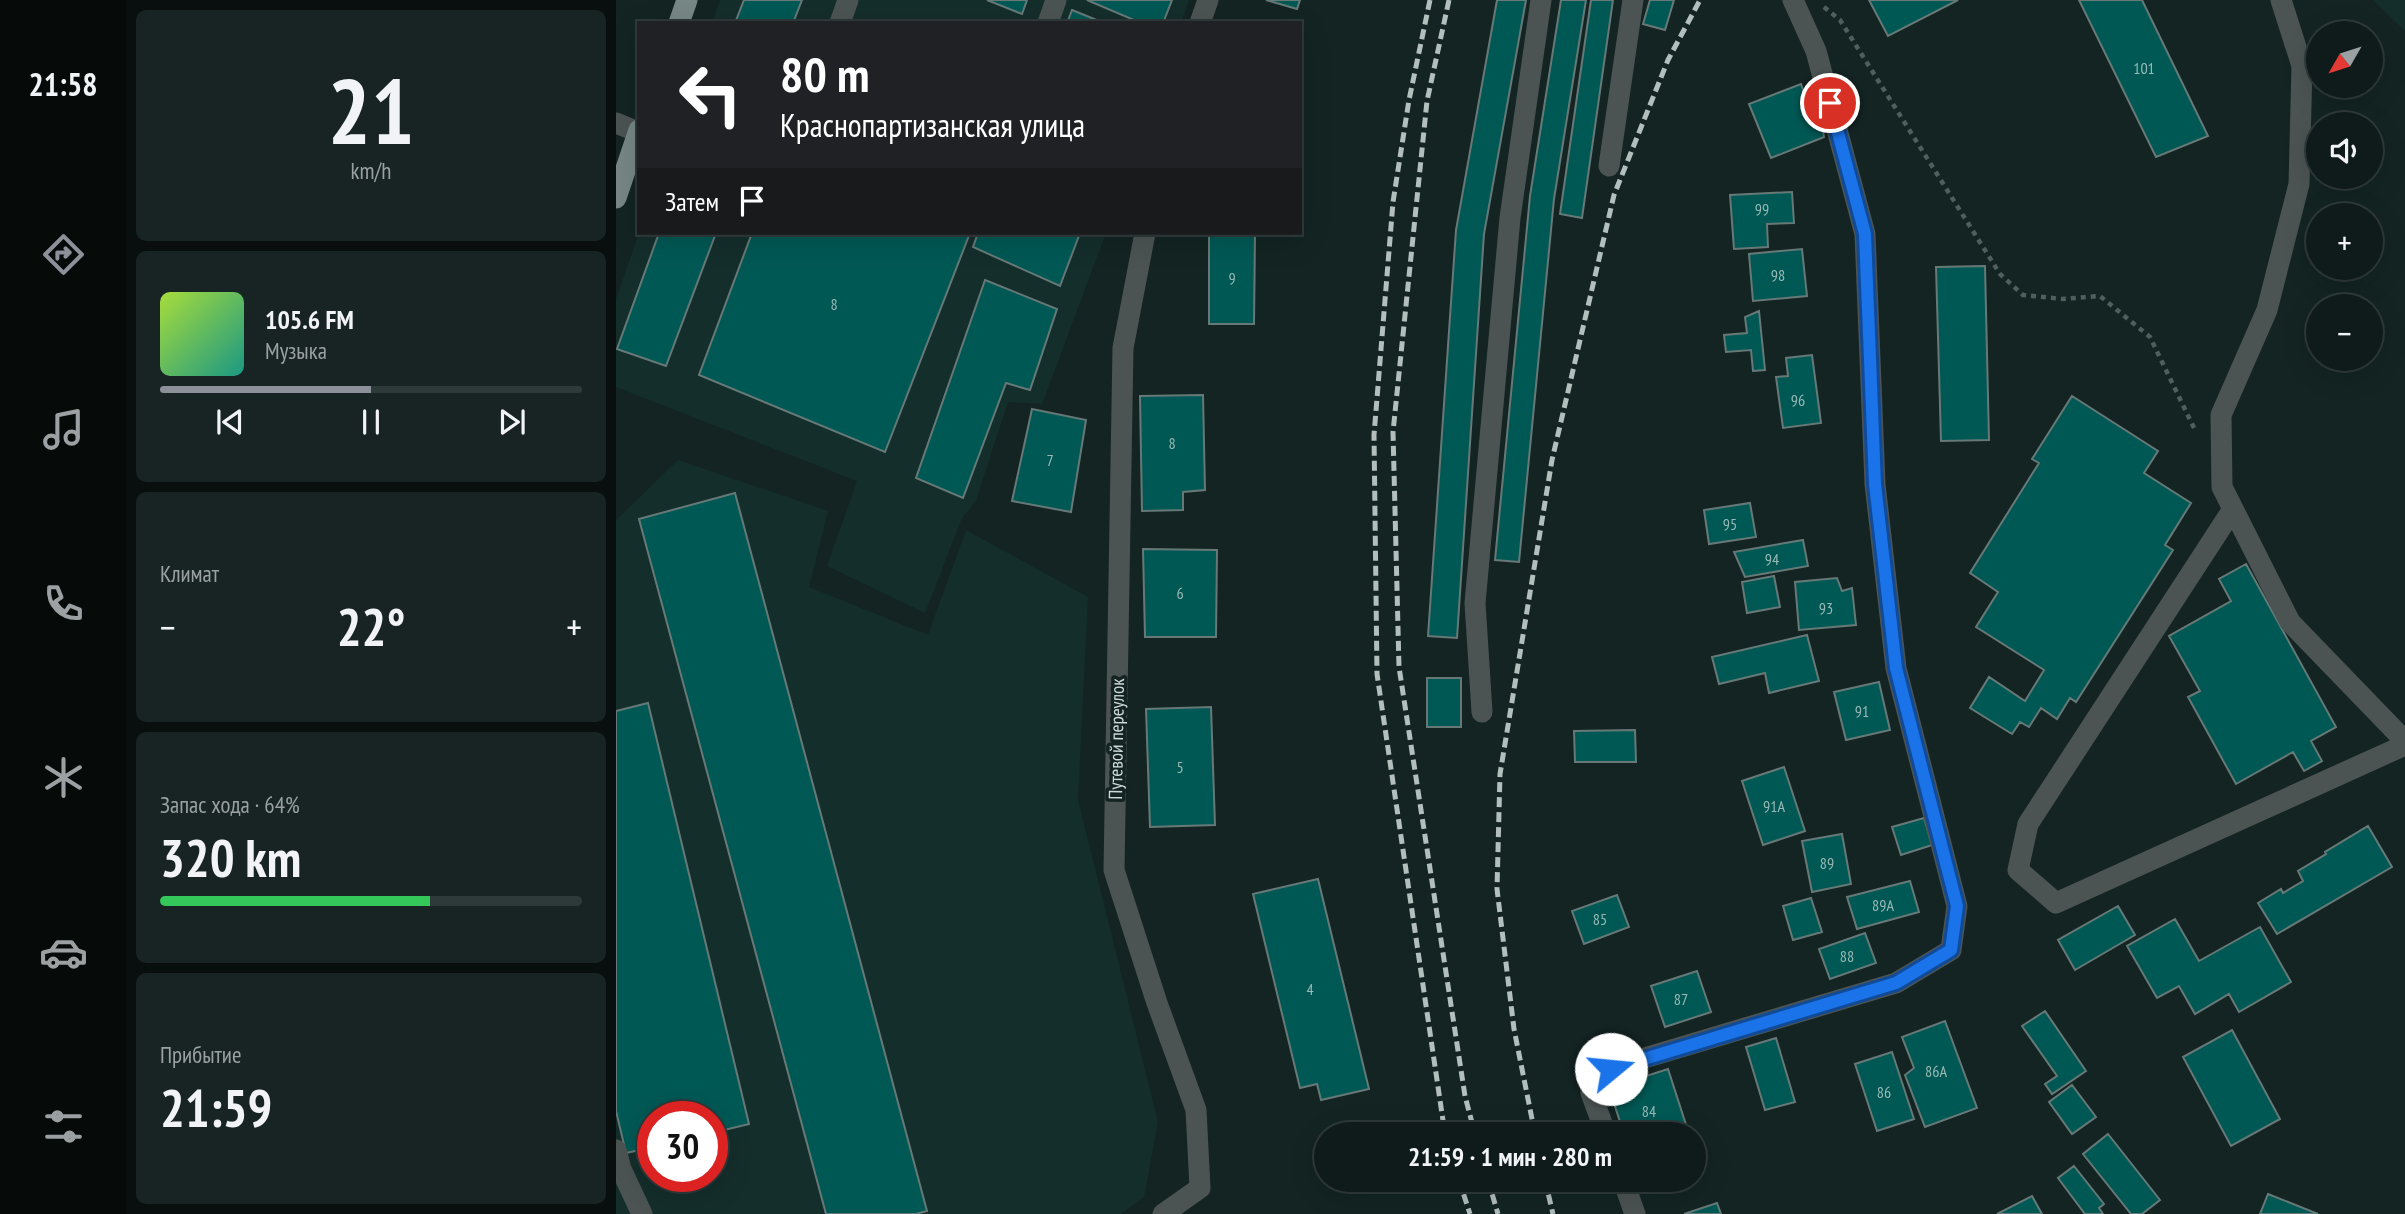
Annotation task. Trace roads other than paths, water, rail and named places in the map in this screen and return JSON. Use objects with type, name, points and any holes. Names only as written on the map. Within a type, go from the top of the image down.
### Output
[{"type":"main road","points":[[680,21],[687,0]]},
{"type":"main road","points":[[616,198],[637,134]]},
{"type":"street","points":[[841,21],[848,0]]},
{"type":"street","points":[[1049,21],[1056,0]]},
{"type":"street","points":[[1201,21],[1208,0]]},
{"type":"street","points":[[1482,712],[1475,603],[1510,218],[1541,0]]},
{"type":"street","points":[[1609,166],[1633,0]]},
{"type":"street","points":[[1602,1122],[1591,1093],[1611,1069],[1896,983],[1951,950],[1957,906],[1895,655],[1875,484],[1865,234],[1816,51],[1793,0]]},
{"type":"street","points":[[2233,509],[2028,824],[2018,870],[2056,903],[2405,743],[2290,622],[2222,487],[2221,415],[2267,310],[2299,184],[2302,66],[2281,0]]},
{"type":"street","points":[[616,123],[637,131]]},
{"type":"street","name":"Путевой переулок","points":[[1145,235],[1123,348],[1114,870],[1157,1003],[1196,1110],[1200,1188],[1163,1214]]},
{"type":"street","points":[[616,1150],[621,1169],[642,1214]]},
{"type":"street","points":[[1627,1192],[1635,1214]]},
{"type":"railway","points":[[1430,0],[1409,100],[1393,202],[1374,435],[1377,674],[1443,1122]]},
{"type":"railway","points":[[1449,0],[1427,101],[1393,432],[1399,667],[1465,1096],[1472,1122]]},
{"type":"railway","points":[[1533,1122],[1514,1029],[1497,889],[1500,774],[1552,460],[1614,195],[1668,60],[1700,0]]},
{"type":"railway","points":[[1463,1192],[1470,1214]]},
{"type":"railway","points":[[1492,1192],[1498,1214]]},
{"type":"railway","points":[[1548,1192],[1553,1214]]}]
